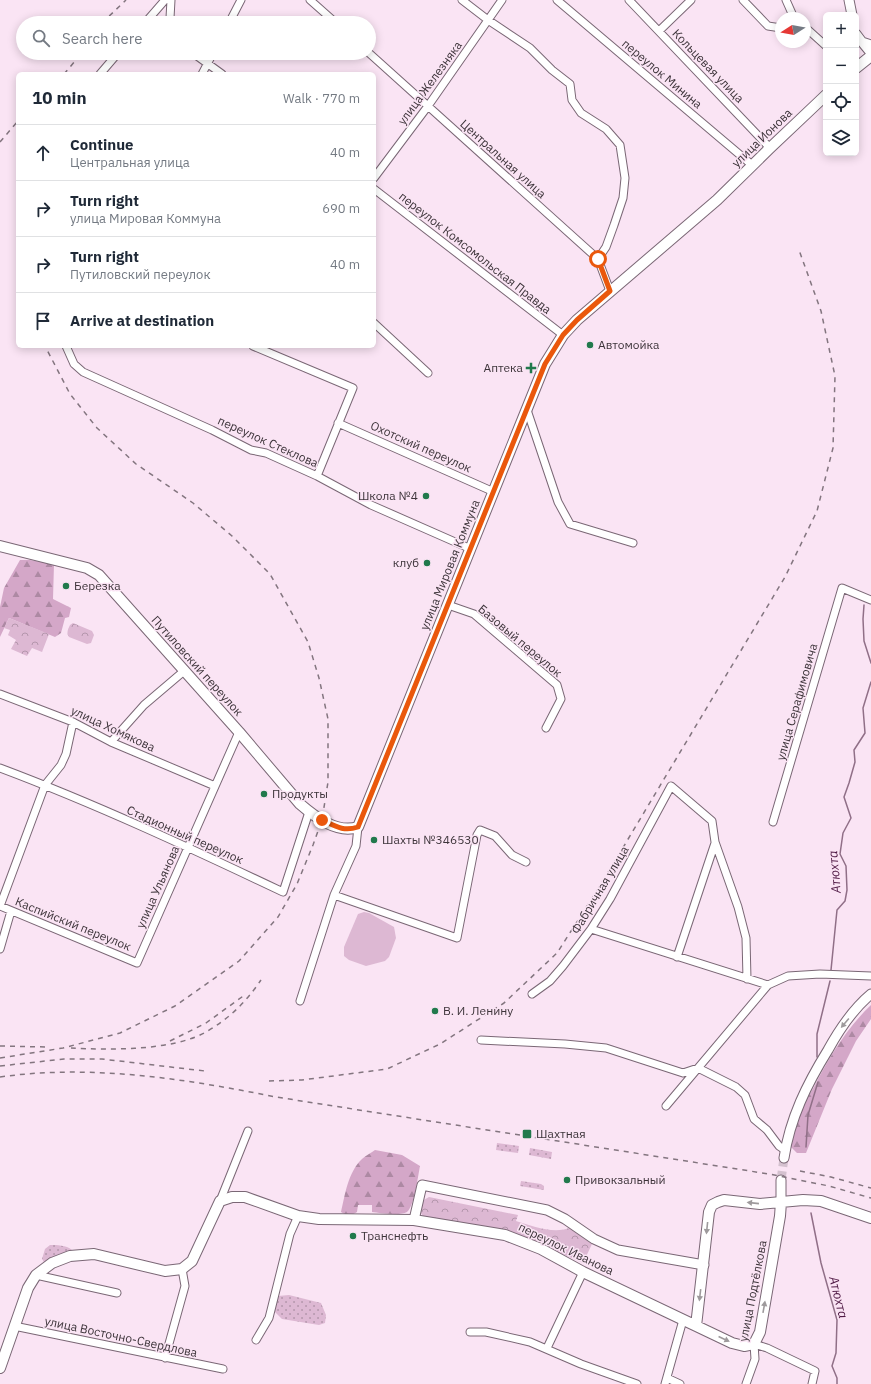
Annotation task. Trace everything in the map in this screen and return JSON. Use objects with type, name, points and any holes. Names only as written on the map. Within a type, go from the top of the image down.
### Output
[{"type":"main road","points":[[859,65],[871,55]]},
{"type":"main road","name":"улица Ионова","points":[[717,200],[823,98]]},
{"type":"main road","name":"улица Мировая Коммуна","points":[[358,827],[545,364],[563,335],[577,320],[717,200]]},
{"type":"main road","name":"Путиловский переулок","points":[[0,546],[87,568],[99,575],[239,732],[300,804],[309,812],[341,829],[352,829],[358,827]]},
{"type":"main road","name":"переулок Иванова","points":[[220,1201],[232,1197],[245,1197],[298,1216],[331,1220],[366,1218],[414,1220],[506,1234],[541,1249],[583,1272],[732,1343],[744,1346],[754,1344]]},
{"type":"main road","points":[[696,1326],[709,1212],[712,1205],[724,1200],[760,1204],[803,1200],[821,1201],[871,1218]]},
{"type":"main road","points":[[0,1368],[28,1288],[36,1275],[52,1263],[70,1256],[94,1254],[165,1271],[182,1269],[192,1261],[220,1201]]},
{"type":"main road","name":"улица Подтёлкова","points":[[754,1344],[760,1332],[780,1216],[781,1202]]},
{"type":"street","points":[[151,16],[165,0]]},
{"type":"street","points":[[170,16],[171,0]]},
{"type":"street","points":[[233,16],[241,0]]},
{"type":"street","points":[[310,0],[328,16]]},
{"type":"street","points":[[462,0],[488,20],[530,48],[552,70],[570,84],[572,100],[581,113],[606,129],[620,145],[625,178],[622,198],[606,247],[598,259]]},
{"type":"street","name":"улица Железняка","points":[[376,175],[428,106],[502,0]]},
{"type":"street","name":"переулок Минина","points":[[557,0],[752,165]]},
{"type":"street","name":"Кольцевая улица","points":[[629,0],[770,148]]},
{"type":"street","points":[[659,31],[691,0]]},
{"type":"street","points":[[743,0],[768,26],[775,27]]},
{"type":"street","points":[[786,0],[791,12]]},
{"type":"street","points":[[849,0],[851,12]]},
{"type":"street","points":[[811,32],[823,43]]},
{"type":"street","points":[[859,38],[871,55]]},
{"type":"street","points":[[862,42],[871,45]]},
{"type":"street","name":"Центральная улица","points":[[376,59],[598,259],[610,291]]},
{"type":"street","points":[[102,72],[112,60]]},
{"type":"street","points":[[204,60],[219,72]]},
{"type":"street","points":[[203,72],[210,60]]},
{"type":"street","name":"переулок Комсомольская Правда","points":[[376,192],[563,335]]},
{"type":"street","points":[[376,325],[428,373]]},
{"type":"street","name":"переулок Стеклова","points":[[67,348],[74,364],[83,372],[212,430],[251,450],[266,453],[317,476],[371,505],[471,549]]},
{"type":"street","points":[[258,348],[353,388],[317,476]]},
{"type":"street","points":[[527,410],[558,502],[570,524],[633,543]]},
{"type":"street","name":"Охотский переулок","points":[[338,423],[494,492]]},
{"type":"street","name":"улица Серафимовича","points":[[773,822],[842,588],[871,600]]},
{"type":"street","name":"Базовый переулок","points":[[448,606],[474,614],[557,684],[561,699],[546,728]]},
{"type":"street","points":[[111,742],[144,705],[184,671]]},
{"type":"street","name":"улица Хомякова","points":[[0,694],[73,722],[111,742],[215,786]]},
{"type":"street","points":[[0,906],[45,785],[61,765],[66,754],[73,722]]},
{"type":"street","name":"улица Ульянова","points":[[137,963],[239,732]]},
{"type":"street","name":"Стадионный переулок","points":[[0,768],[45,785],[188,847],[283,892],[309,812]]},
{"type":"street","name":"Фабричная улица","points":[[532,994],[550,981],[564,966],[591,929],[610,898],[671,786],[712,821],[715,842]]},
{"type":"street","name":"улица Мировая Коммуна","points":[[300,1001],[334,895],[356,846],[358,827]]},
{"type":"street","points":[[334,895],[457,938],[480,830],[495,836],[512,854],[526,862]]},
{"type":"street","points":[[677,957],[715,842]]},
{"type":"street","points":[[715,842],[738,907],[746,938],[747,979]]},
{"type":"street","name":"Каспийский переулок","points":[[0,906],[137,963]]},
{"type":"street","points":[[0,949],[11,911]]},
{"type":"street","points":[[591,929],[768,985]]},
{"type":"street","points":[[666,1106],[768,985],[788,976],[820,974],[871,976]]},
{"type":"street","points":[[785,1154],[792,1120],[812,1076],[841,1027],[871,994]]},
{"type":"street","points":[[481,1040],[565,1044],[606,1048],[683,1073],[698,1068],[736,1086],[746,1095],[754,1119],[767,1130],[785,1154]]},
{"type":"street","points":[[220,1201],[248,1131]]},
{"type":"street","points":[[781,1180],[781,1202]]},
{"type":"street","points":[[414,1220],[422,1185],[547,1210],[564,1219],[594,1239],[618,1250],[704,1265]]},
{"type":"street","points":[[256,1340],[268,1318],[290,1234],[298,1216]]},
{"type":"street","points":[[165,1358],[185,1286],[182,1269]]},
{"type":"street","points":[[547,1348],[583,1272]]},
{"type":"street","points":[[36,1275],[116,1292]]},
{"type":"street","points":[[680,1384],[666,1381],[683,1320]]},
{"type":"street","name":"улица Восточно-Свердлова","points":[[14,1326],[223,1369]]},
{"type":"street","points":[[470,1332],[486,1332],[530,1342],[547,1348],[581,1364],[638,1384]]},
{"type":"street","name":"переулок Иванова","points":[[754,1344],[767,1348],[815,1371],[812,1384]]},
{"type":"street","name":"улица Подтёлкова","points":[[746,1384],[755,1359],[754,1344]]},
{"type":"green space","points":[[20,560],[54,564],[53,599],[71,608],[69,617],[65,618],[61,633],[55,637],[9,618],[0,637],[0,607],[4,588]]},
{"type":"green space","points":[[9,618],[49,634],[42,652],[32,648],[27,656],[11,649],[16,640],[8,635],[10,630],[4,628]]},
{"type":"green space","points":[[73,623],[92,631],[94,635],[91,643],[87,644],[69,637],[68,630],[70,625]]},
{"type":"green space","points":[[364,912],[369,913],[394,927],[396,938],[389,957],[385,961],[366,966],[349,960],[344,956],[344,947],[358,914]]},
{"type":"green space","points":[[871,1005],[871,1019],[856,1041],[832,1089],[806,1153],[797,1153],[791,1147],[796,1124],[803,1106],[839,1043],[854,1023]]},
{"type":"green space","points":[[497,1143],[519,1146],[518,1153],[496,1150]]},
{"type":"green space","points":[[530,1148],[552,1152],[551,1159],[529,1155]]},
{"type":"green space","points":[[375,1150],[402,1155],[420,1166],[412,1204],[407,1212],[395,1214],[372,1212],[372,1205],[358,1205],[357,1212],[347,1215],[341,1212],[353,1170],[362,1159]]},
{"type":"green space","points":[[521,1181],[541,1184],[544,1186],[544,1190],[520,1186]]},
{"type":"green space","points":[[429,1197],[518,1215],[516,1221],[542,1229],[563,1230],[569,1228],[592,1244],[583,1263],[510,1231],[424,1217],[420,1208],[421,1203]]},
{"type":"green space","points":[[50,1245],[64,1246],[72,1250],[59,1254],[44,1262],[42,1259],[45,1249]]},
{"type":"green space","points":[[289,1295],[321,1303],[326,1315],[325,1323],[319,1325],[282,1319],[275,1312],[274,1305],[278,1296]]},
{"type":"waterway","name":"Атюхта","points":[[864,605],[864,641],[871,663]]},
{"type":"waterway","name":"Атюхта","points":[[831,970],[837,910],[845,901],[847,890],[846,866],[840,854],[843,833],[851,818],[844,797],[855,762],[854,750],[865,733],[863,708],[871,682]]},
{"type":"waterway","name":"Атюхта","points":[[817,1057],[817,1034],[830,981]]},
{"type":"waterway","name":"Атюхта","points":[[806,1147],[808,1115],[818,1082]]},
{"type":"waterway","name":"Атюхта","points":[[811,1213],[821,1263],[837,1320],[836,1353],[832,1366],[837,1378],[837,1384]]},
{"type":"tunnel","points":[[781,1180],[784,1158]]},
{"type":"railway","points":[[109,16],[126,0]]},
{"type":"railway","points":[[66,72],[76,60]]},
{"type":"railway","points":[[0,142],[16,123]]},
{"type":"railway","points":[[269,1081],[302,1080],[387,1069],[440,1044],[504,1003],[557,953],[600,886],[785,577],[817,511],[833,448],[835,376],[821,311],[799,250]]},
{"type":"railway","points":[[0,1058],[63,1048],[120,1033],[175,1006],[239,961],[278,917],[297,884],[322,820],[328,782],[328,719],[319,678],[308,642],[270,574],[232,536],[193,503],[136,464],[97,428],[70,394],[46,348]]},
{"type":"railway","points":[[71,1048],[140,1048],[176,1043],[192,1038],[215,1027],[230,1015],[261,980]]},
{"type":"railway","points":[[170,1041],[206,1023],[246,994]]},
{"type":"railway","points":[[0,1046],[47,1047]]},
{"type":"railway","points":[[0,1066],[64,1059],[102,1059],[205,1071]]},
{"type":"railway","points":[[0,1077],[35,1073],[69,1072],[139,1075],[173,1079],[276,1097],[769,1174],[829,1186],[871,1198]]},
{"type":"railway","points":[[800,1171],[831,1177],[871,1188]]},
{"type":"place","name":"Автомойка","points":[[590,345]]},
{"type":"place","name":"Аптека","points":[[531,368]]},
{"type":"place","name":"Школа №4","points":[[426,496]]},
{"type":"place","name":"клуб","points":[[427,563]]},
{"type":"place","name":"Березка","points":[[66,586]]},
{"type":"place","name":"Продукты","points":[[264,794]]},
{"type":"place","name":"Шахты №346530","points":[[374,840]]},
{"type":"place","name":"В. И. Ленину","points":[[435,1011]]},
{"type":"place","name":"Шахтная","points":[[527,1134]]},
{"type":"place","name":"Привокзальный","points":[[567,1180]]},
{"type":"place","name":"Транснефть","points":[[353,1236]]},
{"type":"route","points":[[322,820],[341,829],[352,829],[358,827],[545,364],[563,335],[577,320],[610,291],[598,259]]}]
